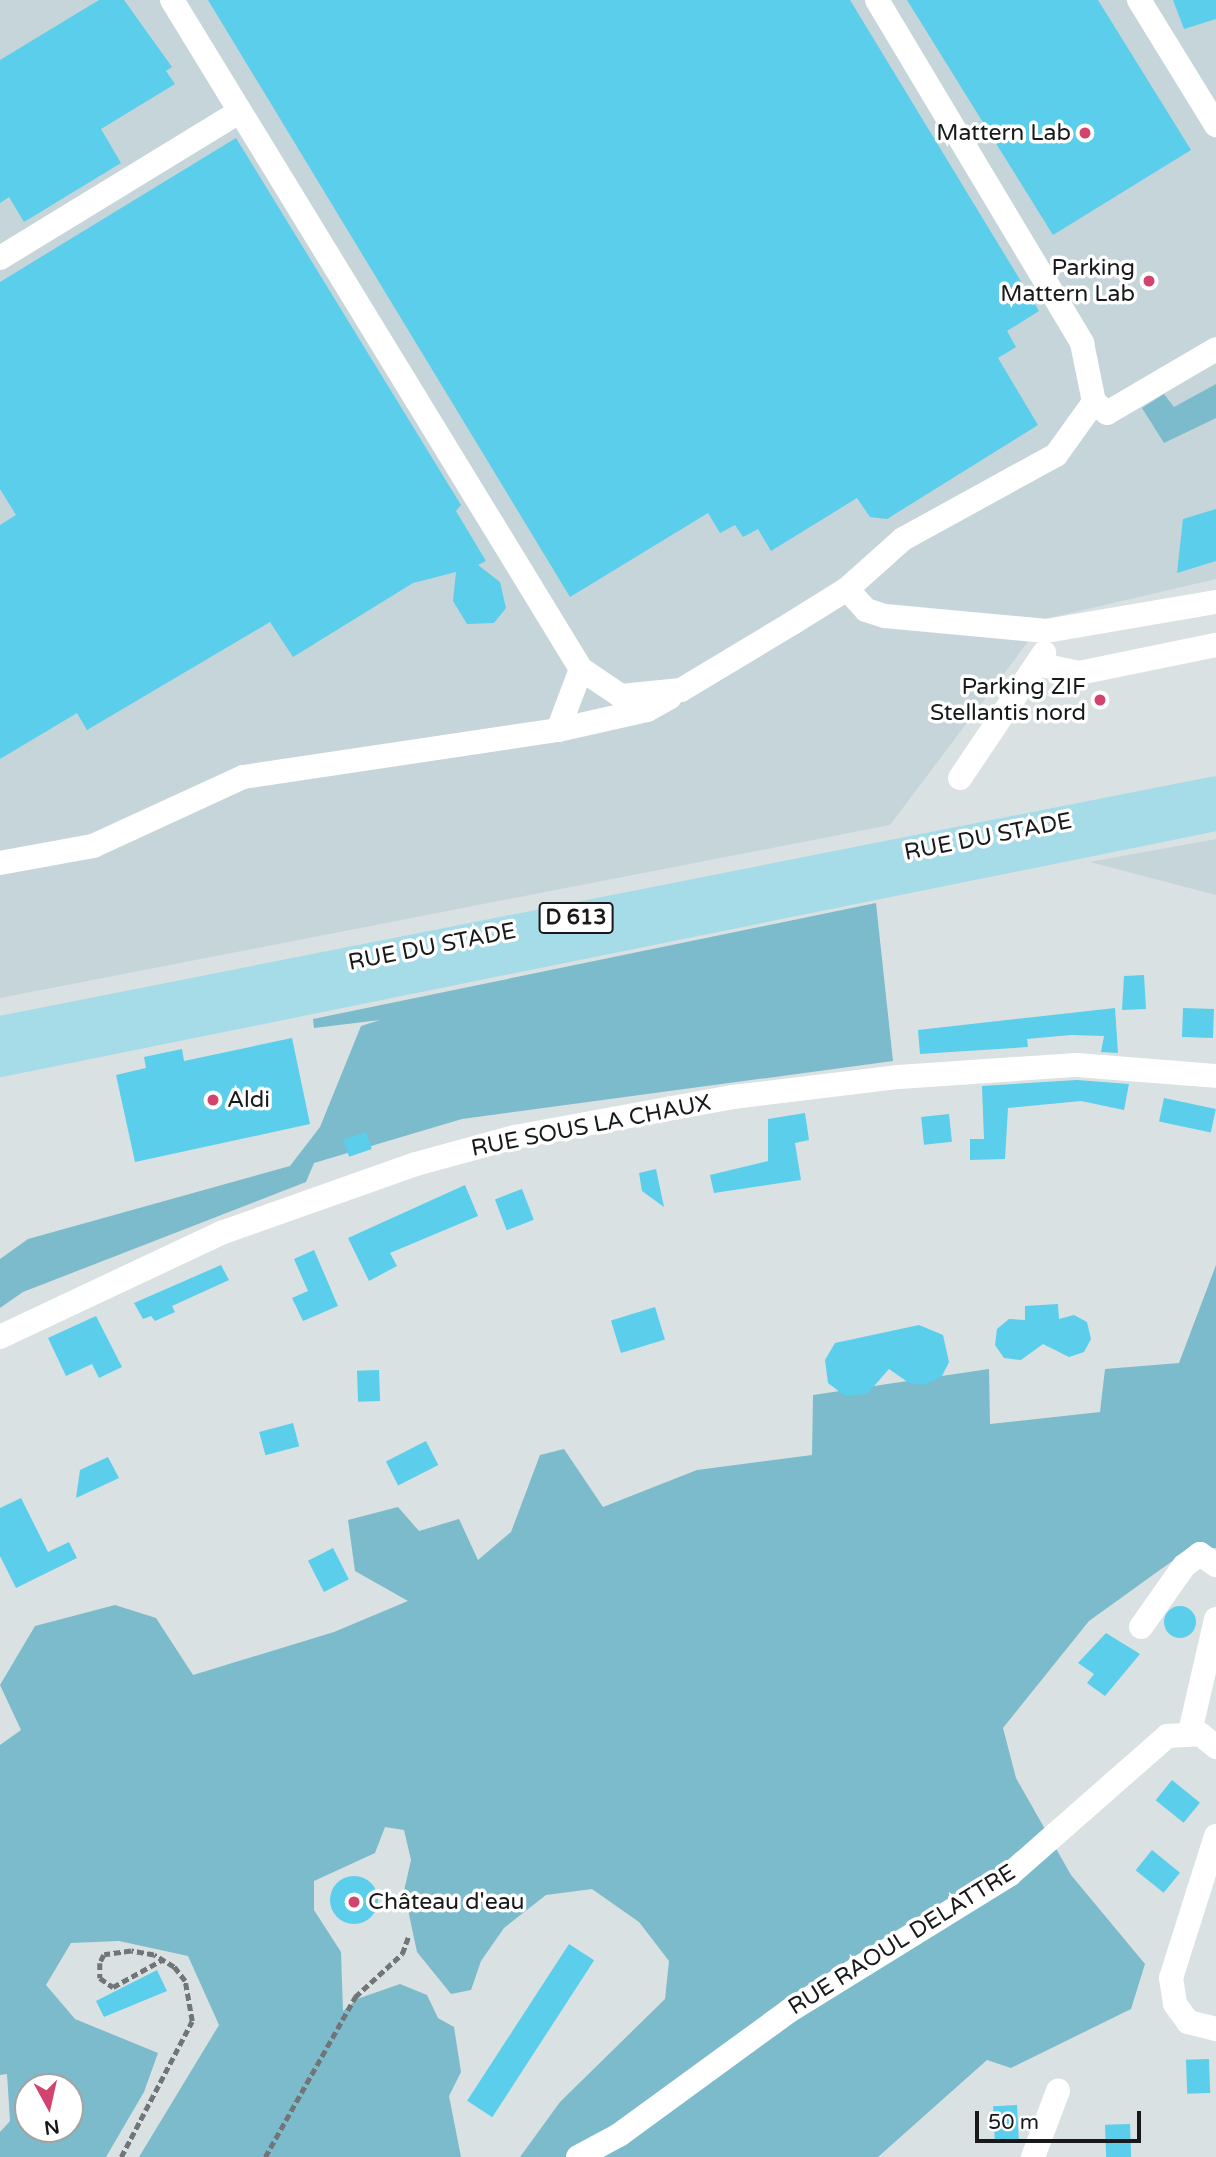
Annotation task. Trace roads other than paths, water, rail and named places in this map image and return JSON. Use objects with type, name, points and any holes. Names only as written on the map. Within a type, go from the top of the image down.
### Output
[{"type":"main road","name":"D 613","points":[[1150,817],[1216,792]]},
{"type":"main road","name":"D 613","points":[[1150,817],[1216,815]]},
{"type":"main road","name":"RUE DU STADE","points":[[0,1032],[1150,817]]},
{"type":"main road","name":"RUE DU STADE","points":[[0,1061],[1150,817]]},
{"type":"street","points":[[172,0],[239,112],[382,338],[581,669],[621,696],[681,690]]},
{"type":"street","points":[[877,0],[1082,343],[1094,402],[1107,413],[1138,398],[1216,349]]},
{"type":"street","points":[[1139,0],[1216,125]]},
{"type":"street","points":[[0,258],[239,112]]},
{"type":"street","points":[[0,863],[93,846],[243,777],[558,730],[647,710],[847,590],[903,539],[1056,455],[1094,402]]},
{"type":"street","points":[[847,590],[866,610],[885,616],[1046,631],[1216,602]]},
{"type":"street","points":[[960,778],[1037,664],[1046,631]]},
{"type":"street","points":[[1037,664],[1079,673],[1216,645]]},
{"type":"street","points":[[558,730],[581,669]]},
{"type":"street","name":"RUE SOUS LA CHAUX","points":[[0,1337],[221,1234],[416,1164],[515,1137],[733,1097],[899,1077],[1077,1065],[1216,1076]]},
{"type":"street","points":[[1141,1628],[1184,1566],[1200,1554],[1216,1565]]},
{"type":"street","points":[[1209,1739],[1216,1619]]},
{"type":"street","name":"RUE RAOUL DELATTRE","points":[[578,2157],[619,2135],[789,2011],[973,1900],[1055,1839],[1167,1736],[1209,1739]]},
{"type":"street","points":[[1216,1836],[1176,1944],[1171,1978],[1175,2004],[1188,2021],[1216,2029]]},
{"type":"street","points":[[1033,2157],[1058,2091]]},
{"type":"place","name":"Mattern Lab","points":[[1085,133]]},
{"type":"place","name":"Parking Mattern Lab","points":[[1149,281]]},
{"type":"place","name":"Parking ZIF Stellantis nord","points":[[1100,700]]},
{"type":"place","name":"Aldi","points":[[213,1100]]},
{"type":"place","name":"Château d'eau","points":[[354,1902]]}]
